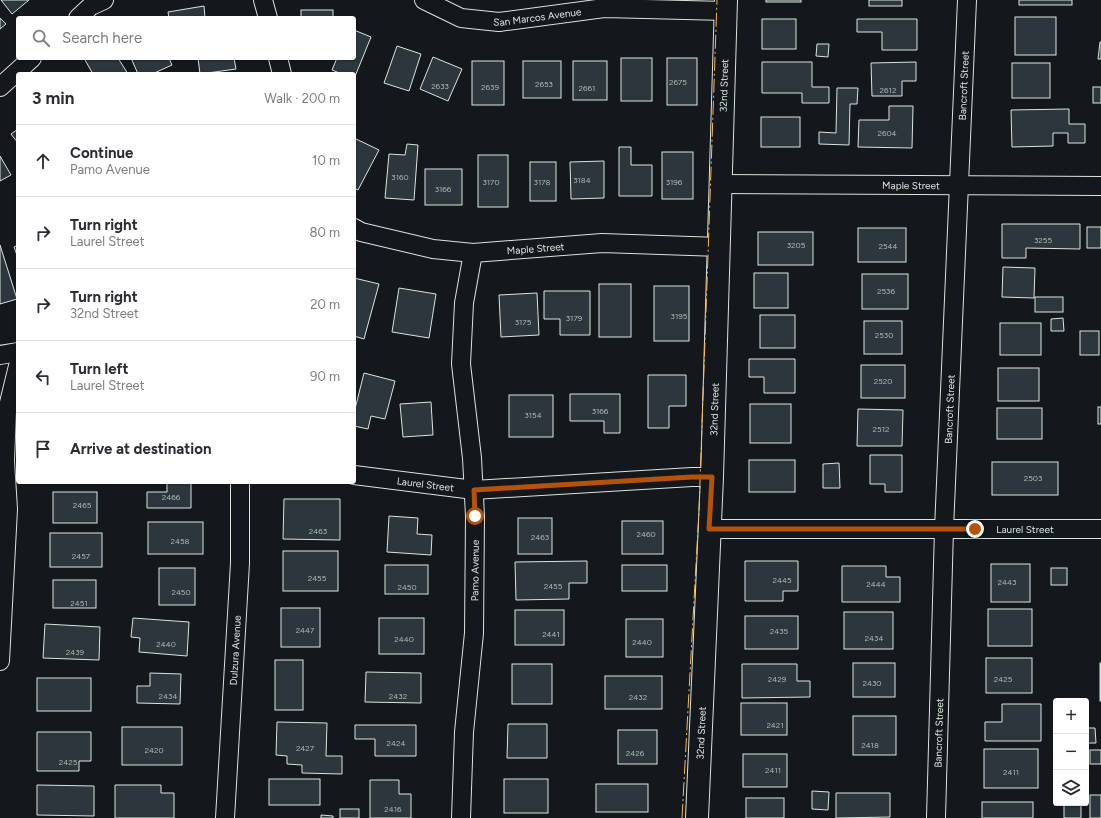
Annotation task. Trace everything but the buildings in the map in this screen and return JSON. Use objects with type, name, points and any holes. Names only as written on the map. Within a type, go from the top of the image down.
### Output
[{"type":"street","points":[[80,16],[91,6],[104,0]]},
{"type":"street","points":[[263,0],[267,16]]},
{"type":"street","name":"San Marcos Avenue","points":[[424,0],[461,18],[499,22],[604,8],[726,6]]},
{"type":"street","name":"Bancroft Street","points":[[936,818],[944,529],[967,0]]},
{"type":"street","name":"32nd Street","points":[[697,818],[712,477],[726,6]]},
{"type":"street","points":[[17,72],[30,60]]},
{"type":"street","points":[[278,60],[282,72]]},
{"type":"street","points":[[0,87],[16,72]]},
{"type":"street","name":"Maple Street","points":[[721,184],[1101,186]]},
{"type":"street","name":"Maple Street","points":[[356,229],[361,232],[433,249],[473,253],[602,243],[720,247]]},
{"type":"street","name":"Pamo Avenue","points":[[461,818],[464,732],[474,633],[475,516],[472,458],[461,364],[464,303],[473,253]]},
{"type":"street","points":[[0,355],[16,352]]},
{"type":"street","points":[[0,661],[8,510],[5,461],[7,410],[16,374]]},
{"type":"street","name":"Laurel Street","points":[[356,475],[474,490],[712,477]]},
{"type":"street","name":"Dulzura Avenue","points":[[225,818],[240,563],[240,484]]},
{"type":"street","name":"Laurel Street","points":[[709,529],[1101,529]]},
{"type":"power","points":[[682,818],[699,510],[717,0]]},
{"type":"route","points":[[475,516],[474,490],[712,477],[709,529],[975,529]]}]
